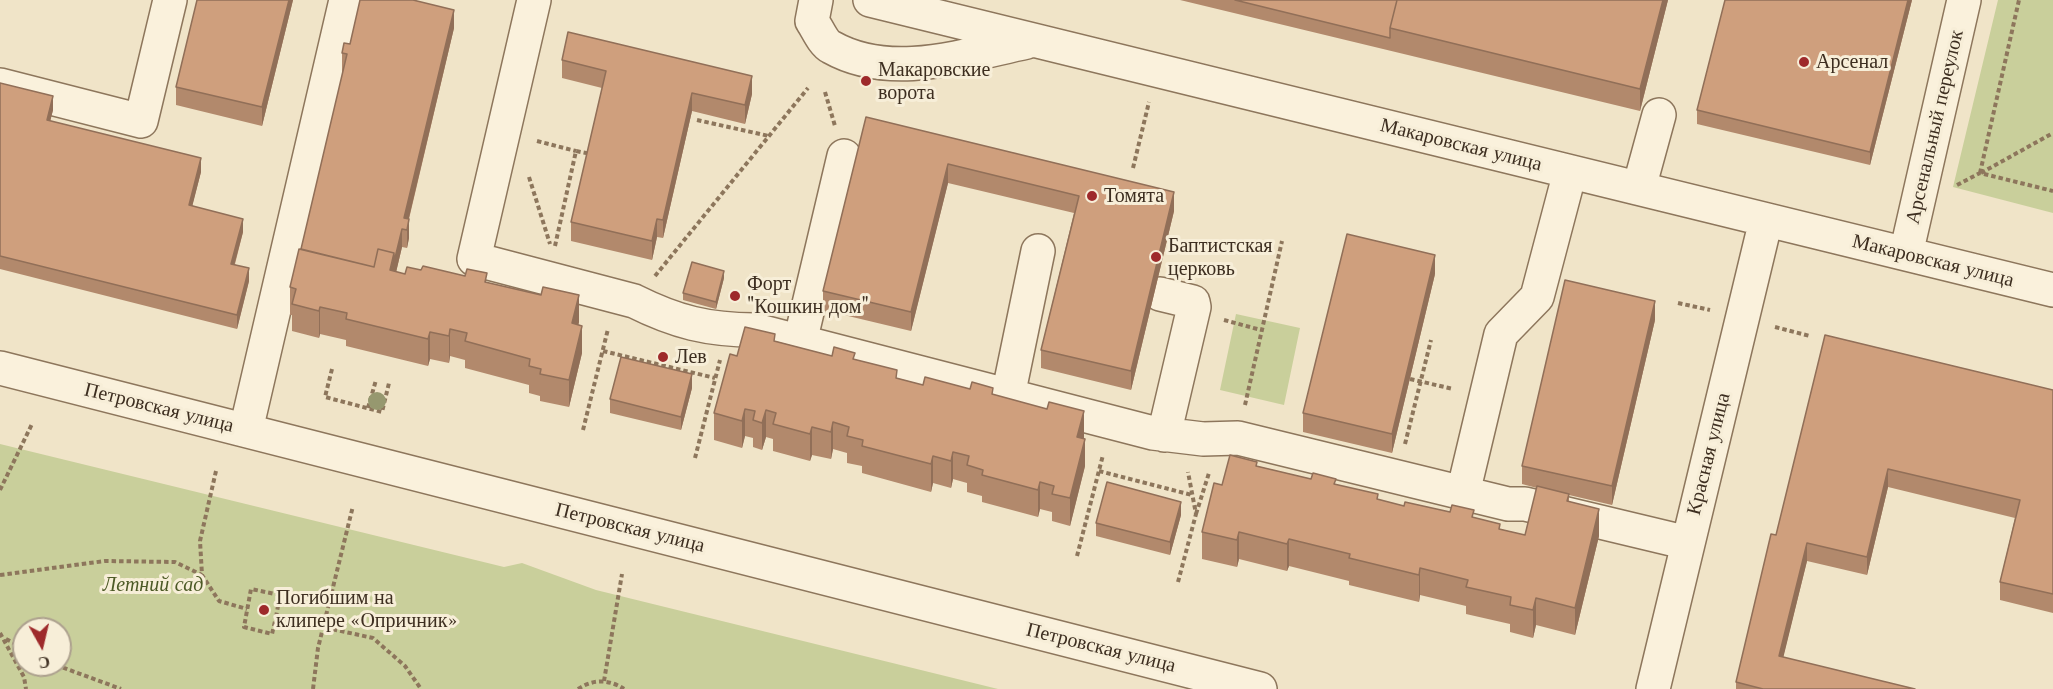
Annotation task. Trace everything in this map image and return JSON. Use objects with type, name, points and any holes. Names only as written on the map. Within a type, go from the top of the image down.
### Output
[{"type":"street","points":[[0,85],[141,121],[170,0]]},
{"type":"street","points":[[246,430],[346,0]]},
{"type":"street","points":[[534,0],[474,259],[616,296],[680,321],[727,330],[755,330],[1112,423],[1174,436],[1238,438],[1463,493],[1688,543]]},
{"type":"street","points":[[816,0],[812,21],[829,46],[873,62],[925,63],[1035,40]]},
{"type":"street","name":"Макаровская улица","points":[[870,0],[2053,290]]},
{"type":"street","name":"Арсенальный переулок","points":[[1906,254],[1964,0]]},
{"type":"street","points":[[1639,188],[1659,115]]},
{"type":"street","points":[[800,342],[844,156]]},
{"type":"street","points":[[1463,493],[1502,334],[1537,297],[1570,172]]},
{"type":"street","name":"Красная улица","points":[[1653,689],[1766,220]]},
{"type":"street","points":[[1008,396],[1038,251]]},
{"type":"street","points":[[1160,294],[1193,302],[1194,307],[1174,436]]},
{"type":"street","name":"Петровская улица","points":[[0,368],[1260,689]]},
{"type":"path","points":[[1980,173],[2019,0]]},
{"type":"path","points":[[654,278],[808,88]]},
{"type":"path","points":[[825,92],[831,114]]},
{"type":"path","points":[[1133,168],[1152,92]]},
{"type":"path","points":[[697,120],[769,136]]},
{"type":"path","points":[[1953,187],[2053,134]]},
{"type":"path","points":[[552,145],[591,154]]},
{"type":"path","points":[[527,169],[553,252],[576,151]]},
{"type":"path","points":[[1980,173],[2053,190]]},
{"type":"path","points":[[1247,396],[1282,241]]},
{"type":"path","points":[[583,430],[616,296]]},
{"type":"path","points":[[1235,323],[1261,330]]},
{"type":"path","points":[[696,458],[727,330]]},
{"type":"path","points":[[1398,477],[1431,340]]},
{"type":"path","points":[[603,351],[715,378]]},
{"type":"path","points":[[332,369],[325,397],[382,412],[389,383]]},
{"type":"path","points":[[1410,379],[1486,398]]},
{"type":"path","points":[[368,408],[376,380]]},
{"type":"path","points":[[1077,556],[1112,423]]},
{"type":"path","points":[[0,490],[32,424]]},
{"type":"path","points":[[1174,436],[1196,514],[1178,582]]},
{"type":"path","points":[[216,471],[200,541],[202,574],[219,601],[248,609]]},
{"type":"path","points":[[1099,471],[1192,495]]},
{"type":"path","points":[[313,689],[323,628],[353,506]]},
{"type":"path","points":[[0,575],[105,561],[175,562],[202,574]]},
{"type":"path","points":[[604,681],[622,574]]},
{"type":"path","points":[[252,589],[280,595],[276,617],[272,634],[244,627],[252,589]]},
{"type":"path","points":[[276,617],[373,638],[405,666],[421,689]]},
{"type":"path","points":[[0,633],[12,642]]},
{"type":"path","points":[[5,638],[24,677],[26,689]]},
{"type":"path","points":[[72,671],[121,689]]},
{"type":"path","points":[[578,689],[592,682],[604,681],[624,689]]},
{"type":"green space","points":[[1998,0],[2053,0],[2053,213],[1953,187]]},
{"type":"green space","points":[[1236,314],[1300,328],[1284,405],[1220,390]]},
{"type":"green space","name":"Летний сад","points":[[0,444],[504,567],[522,563],[596,590],[998,689],[0,689]]},
{"type":"building","points":[[197,0],[289,0],[262,107],[176,87]]},
{"type":"building","points":[[360,0],[413,0],[454,10],[404,218],[409,219],[407,230],[402,229],[394,262],[394,253],[378,249],[374,267],[301,249],[347,54],[342,53],[344,43],[350,44]]},
{"type":"building","points":[[1235,0],[1397,0],[1390,28],[1390,38]]},
{"type":"building","points":[[1397,0],[1663,0],[1640,89],[1390,28]]},
{"type":"building","name":"Арсенал","points":[[1725,0],[1908,0],[1870,152],[1697,110]]},
{"type":"building","points":[[568,32],[752,76],[745,105],[692,93],[663,220],[657,219],[652,241],[571,222],[606,71],[562,60]]},
{"type":"building","points":[[0,83],[53,96],[47,120],[201,158],[189,205],[243,219],[231,264],[249,268],[237,315],[0,256]]},
{"type":"building","points":[[866,117],[1174,192],[1131,371],[1041,350],[1079,196],[948,164],[911,312],[823,291]]},
{"type":"building","points":[[1347,234],[1435,255],[1392,434],[1303,413]]},
{"type":"building","points":[[299,249],[374,267],[378,249],[394,253],[390,270],[405,274],[407,267],[421,270],[423,266],[465,276],[467,269],[487,273],[485,282],[541,295],[543,287],[579,295],[572,323],[582,326],[569,380],[540,374],[541,369],[529,366],[530,359],[465,341],[467,333],[450,329],[449,336],[430,332],[428,339],[346,319],[347,313],[320,307],[319,311],[292,304],[296,289],[290,287]]},
{"type":"building","points":[[692,262],[724,271],[716,302],[683,293]]},
{"type":"building","points":[[1565,280],[1655,301],[1612,486],[1522,466]]},
{"type":"building","points":[[745,327],[775,334],[774,341],[832,356],[834,347],[855,353],[853,359],[897,370],[896,378],[923,385],[925,377],[970,389],[972,382],[993,388],[992,394],[1047,409],[1049,402],[1084,411],[1077,437],[1085,439],[1070,498],[1052,494],[1054,486],[1040,482],[1038,490],[982,475],[983,470],[967,465],[969,456],[953,452],[951,461],[933,456],[931,464],[862,446],[863,440],[847,436],[849,427],[833,422],[831,432],[812,427],[810,434],[773,424],[776,413],[766,410],[762,423],[753,420],[755,411],[745,409],[742,421],[714,413],[730,354],[737,356]]},
{"type":"building","points":[[1825,335],[2053,390],[2053,594],[2000,582],[2020,500],[1888,469],[1867,557],[1807,543],[1779,656],[1915,689],[1763,689],[1736,682],[1771,534],[1776,535]]},
{"type":"building","points":[[621,357],[692,374],[681,417],[610,399]]},
{"type":"building","points":[[1230,455],[1257,462],[1256,466],[1311,479],[1313,473],[1336,479],[1334,484],[1378,494],[1377,499],[1404,506],[1405,502],[1450,512],[1452,505],[1474,510],[1472,517],[1500,524],[1499,529],[1525,535],[1537,486],[1569,494],[1567,501],[1599,509],[1575,608],[1536,598],[1533,610],[1510,605],[1511,597],[1466,587],[1468,580],[1420,568],[1419,575],[1349,558],[1350,554],[1289,539],[1287,544],[1239,532],[1237,540],[1202,532],[1214,483],[1222,485]]},
{"type":"building","points":[[1107,482],[1181,502],[1170,542],[1096,523]]},
{"type":"place","name":"Арсенал","points":[[1804,62]]},
{"type":"place","name":"Макаровские ворота","points":[[866,81]]},
{"type":"place","name":"Томята","points":[[1092,196]]},
{"type":"place","name":"Баптистская церковь","points":[[1156,257]]},
{"type":"place","name":"Форт \"Кошкин дом\"","points":[[735,296]]},
{"type":"place","name":"Лев","points":[[663,357]]},
{"type":"place","name":"Погибшим на клипере «Опричник»","points":[[264,610]]}]
